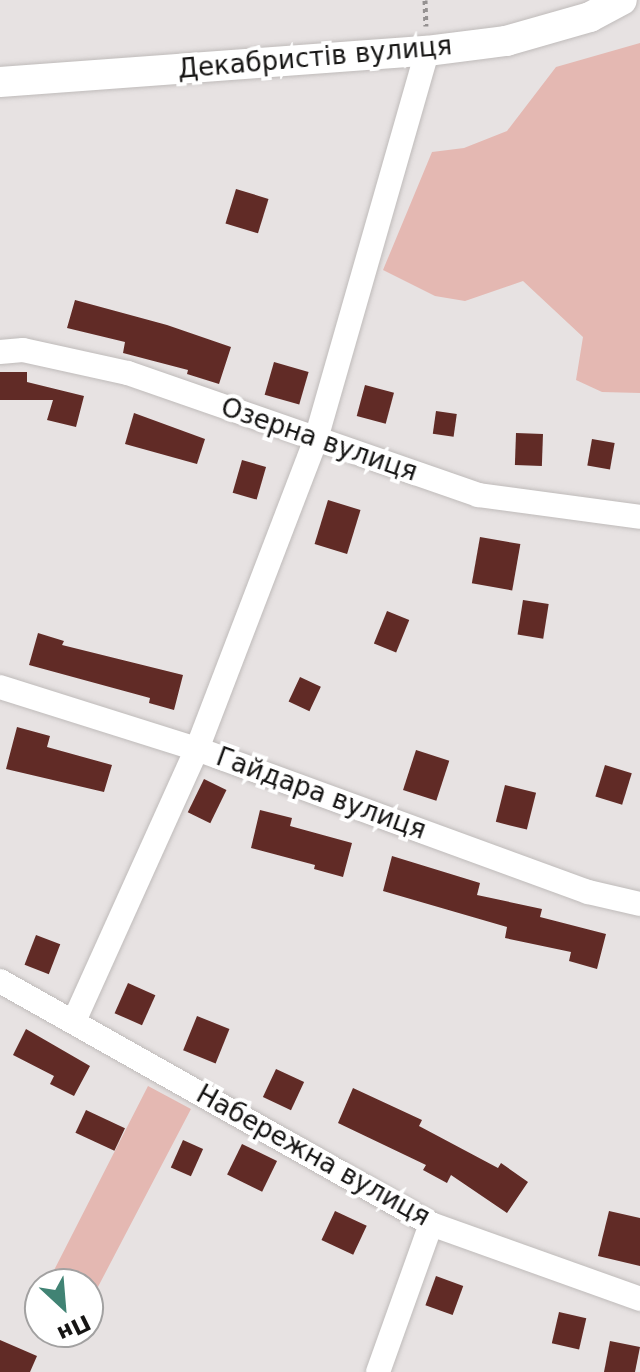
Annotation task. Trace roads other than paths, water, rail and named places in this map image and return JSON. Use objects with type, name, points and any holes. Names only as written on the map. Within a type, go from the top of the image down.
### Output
[{"type":"street","name":"Декабристів вулиця","points":[[0,82],[427,51],[506,41],[590,17],[622,0]]},
{"type":"street","points":[[74,1021],[197,749],[316,439],[427,51]]},
{"type":"street","name":"Озерна вулиця","points":[[0,352],[23,350],[128,373],[478,495],[640,517]]},
{"type":"street","name":"Гайдара вулиця","points":[[0,687],[197,749],[588,892],[640,904]]},
{"type":"street","name":"Набережна вулиця","points":[[0,981],[431,1224],[640,1299]]},
{"type":"street","points":[[378,1372],[431,1224]]}]
